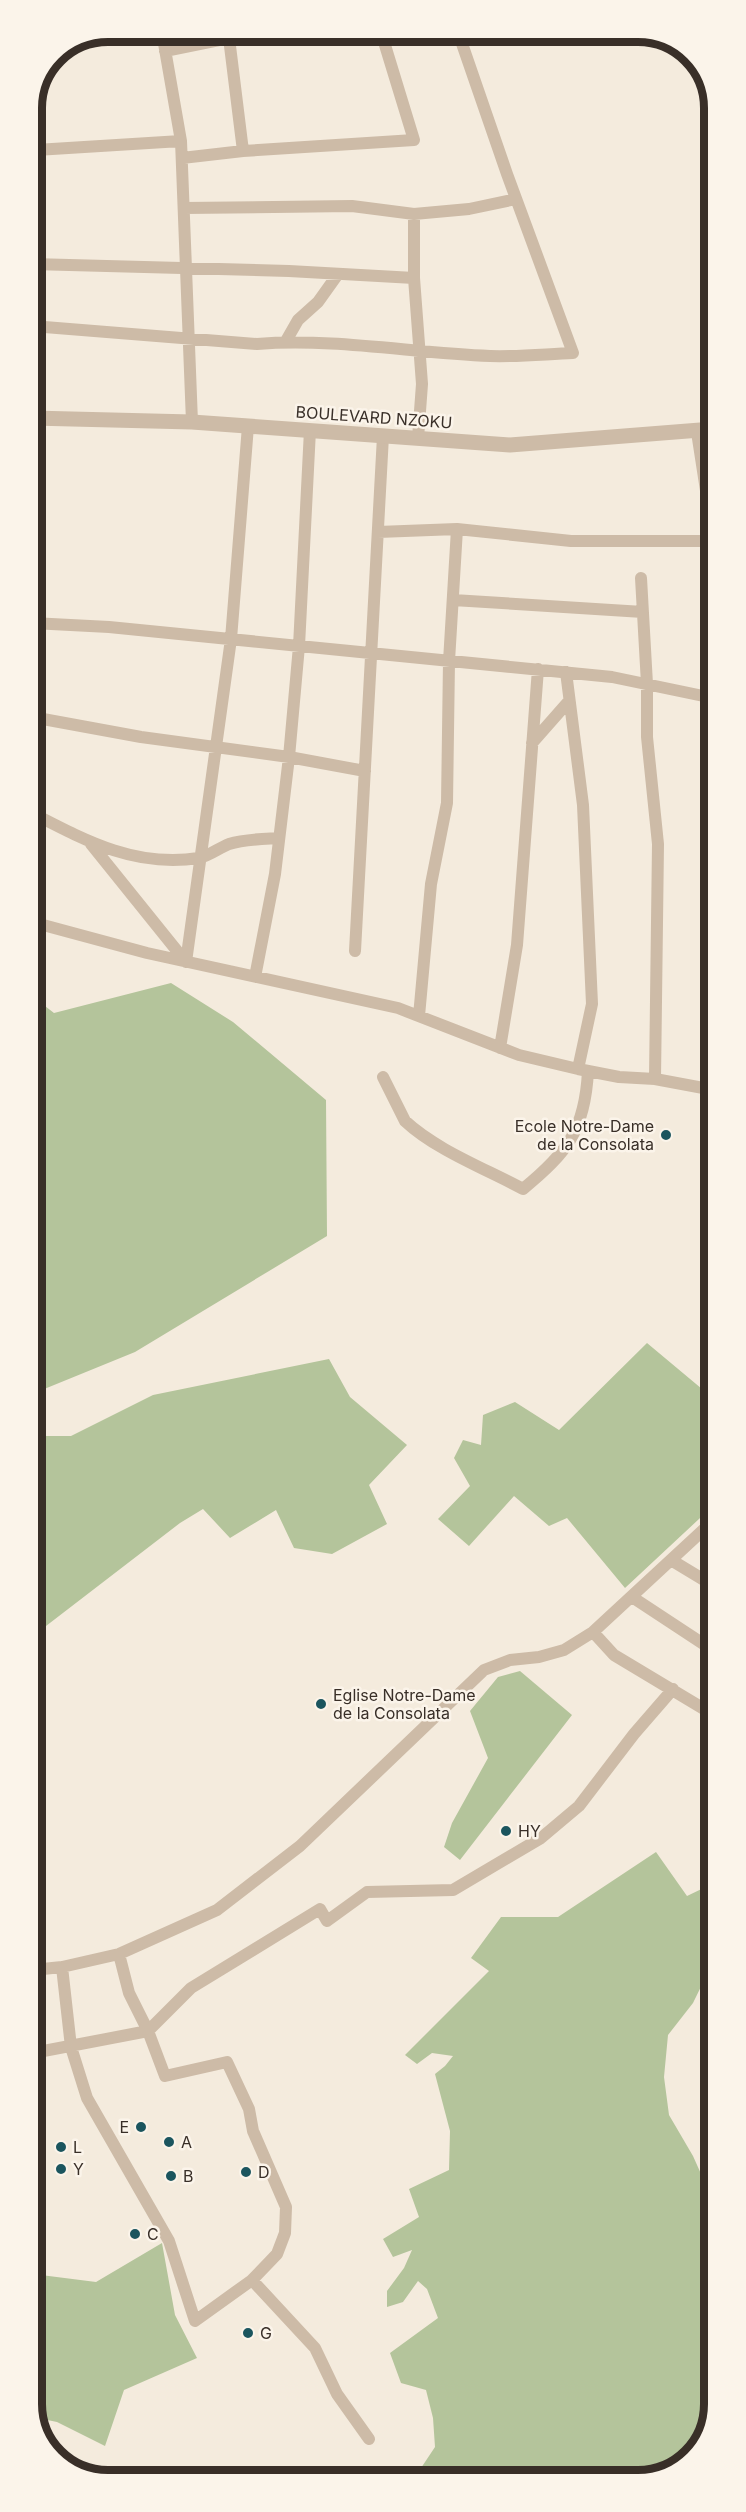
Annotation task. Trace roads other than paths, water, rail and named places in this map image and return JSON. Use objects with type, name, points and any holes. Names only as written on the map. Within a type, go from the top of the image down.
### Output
[{"type":"street","points":[[164,42],[181,141],[192,422]]},
{"type":"street","points":[[165,51],[209,42]]},
{"type":"street","points":[[229,42],[243,151]]},
{"type":"street","points":[[182,158],[243,151],[414,140],[384,42]]},
{"type":"street","points":[[42,327],[257,344],[286,341],[491,356],[573,353],[461,42]]},
{"type":"street","points":[[42,150],[181,141]]},
{"type":"street","points":[[184,207],[352,206],[414,214],[469,209],[516,199]]},
{"type":"street","points":[[414,214],[414,278],[422,384],[418,438]]},
{"type":"street","points":[[42,264],[414,278]]},
{"type":"street","points":[[286,341],[298,320],[318,303],[338,274]]},
{"type":"street","name":"BOULEVARD NZOKU","points":[[42,418],[192,422],[510,445],[704,431]]},
{"type":"street","points":[[186,962],[231,639],[248,426]]},
{"type":"street","points":[[255,977],[275,874],[288,757],[299,646],[310,430]]},
{"type":"street","points":[[697,432],[704,478]]},
{"type":"street","points":[[355,951],[383,436]]},
{"type":"street","points":[[378,532],[458,529],[571,541],[704,542]]},
{"type":"street","points":[[419,1016],[431,884],[447,803],[449,661],[458,529]]},
{"type":"street","points":[[641,578],[647,684],[647,737],[658,844],[655,1078]]},
{"type":"street","points":[[453,600],[643,612]]},
{"type":"street","points":[[42,624],[109,627],[612,677],[704,696]]},
{"type":"street","points":[[500,1048],[517,945],[538,669]]},
{"type":"street","points":[[383,1077],[405,1121],[410,1125],[429,1139],[523,1189],[560,1156],[573,1138],[587,1083],[583,1070],[592,1004],[582,805],[566,672]]},
{"type":"street","points":[[532,743],[569,701]]},
{"type":"street","points":[[42,719],[141,737],[288,757],[365,771]]},
{"type":"street","points":[[42,818],[92,843],[149,860],[201,857],[228,844],[251,839],[279,838]]},
{"type":"street","points":[[92,843],[186,962]]},
{"type":"street","points":[[42,925],[186,962],[398,1008],[519,1055],[619,1077],[655,1078],[704,1088]]},
{"type":"street","points":[[42,1969],[62,1967],[119,1954],[218,1910],[291,1854],[484,1670],[510,1659],[539,1657],[564,1650],[593,1632],[704,1529]]},
{"type":"street","points":[[671,1560],[704,1580]]},
{"type":"street","points":[[632,1596],[704,1644]]},
{"type":"street","points":[[593,1632],[614,1655],[704,1709]]},
{"type":"street","points":[[42,2052],[148,2031],[191,1988],[320,1909],[327,1921],[367,1892],[453,1890],[541,1838],[579,1806],[634,1734],[673,1689]]},
{"type":"street","points":[[62,1967],[71,2047],[87,2098],[169,2241],[195,2321],[252,2280],[277,2254],[285,2233],[286,2207],[253,2131],[249,2109],[227,2062],[165,2076],[148,2031],[129,1994],[119,1954]]},
{"type":"street","points":[[252,2280],[315,2348],[337,2394],[369,2439]]},
{"type":"place","name":"Ecole Notre-Dame de la Consolata","points":[[666,1135]]},
{"type":"place","name":"Eglise Notre-Dame de la Consolata","points":[[321,1704]]},
{"type":"place","name":"HY","points":[[506,1831]]},
{"type":"place","name":"E","points":[[141,2127]]},
{"type":"place","name":"A","points":[[169,2142]]},
{"type":"place","name":"L","points":[[61,2147]]},
{"type":"place","name":"Y","points":[[61,2169]]},
{"type":"place","name":"D","points":[[246,2172]]},
{"type":"place","name":"B","points":[[171,2176]]},
{"type":"place","name":"C","points":[[135,2234]]},
{"type":"place","name":"G","points":[[248,2333]]}]
